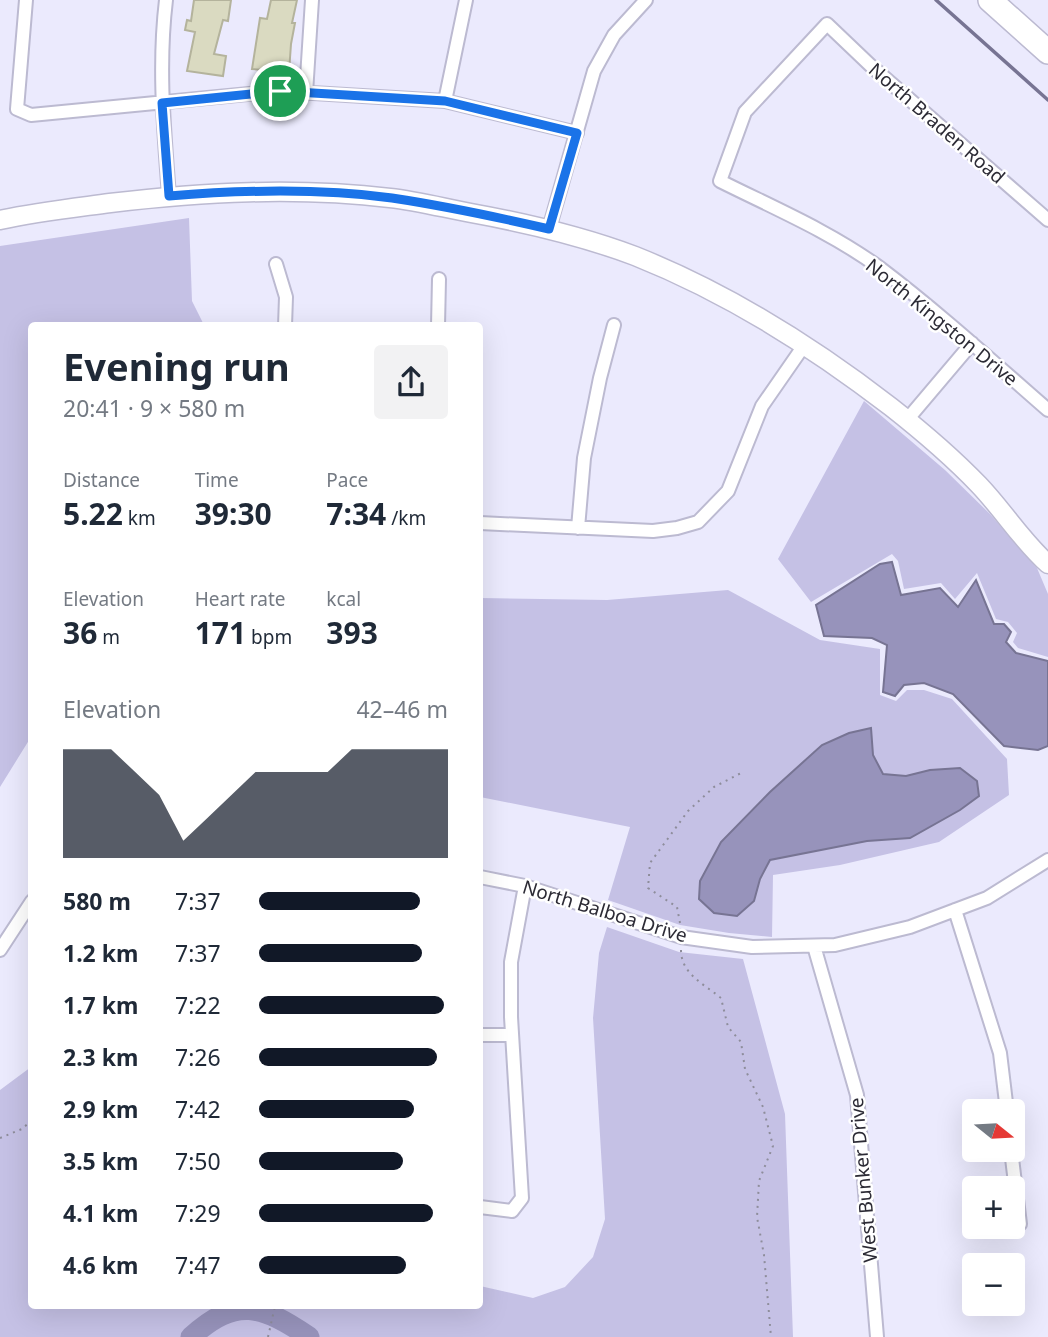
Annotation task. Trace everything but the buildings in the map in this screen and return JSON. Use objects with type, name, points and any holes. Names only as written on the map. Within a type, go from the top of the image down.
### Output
[{"type":"highway","points":[[990,0],[1048,51]]},
{"type":"street","points":[[26,0],[17,109],[31,115],[280,91],[445,101],[577,133]]},
{"type":"street","points":[[166,0],[162,33],[162,103],[169,196]]},
{"type":"street","points":[[306,93],[312,0]]},
{"type":"street","points":[[445,101],[466,0]]},
{"type":"street","points":[[549,229],[594,71],[614,35],[646,0]]},
{"type":"street","name":"North Braden Road","points":[[720,181],[745,112],[827,24],[870,65],[1048,220]]},
{"type":"street","name":"North Kingston Drive","points":[[720,181],[817,229],[878,267],[972,343],[1048,410]]},
{"type":"street","points":[[0,220],[169,196],[211,192],[300,191],[391,198],[549,229],[633,256],[723,296],[805,344],[906,421],[978,484],[1048,564]]},
{"type":"street","points":[[276,264],[286,297],[285,322]]},
{"type":"street","points":[[438,322],[439,279]]},
{"type":"street","points":[[578,528],[584,458],[614,325]]},
{"type":"street","points":[[906,421],[972,343]]},
{"type":"street","points":[[483,523],[653,531],[698,522],[728,491],[762,407],[805,344]]},
{"type":"street","name":"North Balboa Drive","points":[[483,878],[525,886],[681,937],[752,947],[814,946],[835,945],[910,927],[987,898],[1048,860]]},
{"type":"street","points":[[483,1207],[512,1211],[522,1198],[512,1035],[511,962],[525,886]]},
{"type":"street","points":[[0,950],[28,907]]},
{"type":"street","points":[[955,910],[999,1053],[1005,1099]]},
{"type":"street","name":"West Bunker Drive","points":[[814,946],[857,1095],[877,1337]]},
{"type":"street","points":[[483,1035],[512,1035]]},
{"type":"path","points":[[681,927],[677,907],[648,888],[650,863],[688,811],[713,787],[743,772]]},
{"type":"path","points":[[681,950],[681,962],[686,971],[721,998],[728,1027],[741,1042],[744,1069],[763,1107],[774,1146],[759,1181],[757,1217],[764,1255],[771,1337]]},
{"type":"path","points":[[0,1138],[28,1124]]},
{"type":"path","points":[[268,1337],[275,1309]]},
{"type":"shaded area","points":[[189,218],[192,301],[202,322],[28,322],[28,742],[0,787],[0,246]]},
{"type":"shaded area","points":[[864,401],[945,470],[990,514],[1037,568],[1048,594],[1048,657],[1018,648],[1013,642],[1017,633],[1008,622],[996,619],[977,573],[955,599],[941,583],[904,589],[898,561],[892,554],[811,602],[778,559]]},
{"type":"shaded area","points":[[892,562],[901,595],[940,588],[958,607],[976,580],[994,624],[1004,624],[1011,632],[1006,642],[1016,653],[1048,661],[1048,746],[1038,750],[1004,746],[953,694],[924,683],[904,685],[895,696],[883,692],[887,645],[872,638],[824,636],[816,605],[880,564]]},
{"type":"shaded area","points":[[728,590],[820,640],[880,649],[880,695],[896,701],[907,690],[924,690],[952,699],[1007,759],[1009,795],[939,842],[840,865],[773,875],[772,937],[680,925],[608,900],[630,827],[483,798],[483,598],[607,600]]},
{"type":"shaded area","points":[[871,728],[873,755],[883,774],[906,776],[930,770],[960,768],[977,781],[979,796],[910,838],[867,841],[770,860],[760,879],[754,901],[737,916],[714,913],[699,899],[700,881],[721,842],[770,792],[822,745],[849,733]]},
{"type":"shaded area","points":[[607,927],[679,952],[743,959],[785,1114],[793,1337],[0,1337],[0,1090],[28,1069],[28,1309],[483,1309],[483,1287],[533,1298],[565,1287],[593,1257],[605,1219],[593,1018],[599,953]]},
{"type":"waterway","points":[[936,0],[1048,100]]},
{"type":"waterway","points":[[191,1337],[222,1315],[249,1310],[277,1318],[309,1337]]},
{"type":"route","points":[[280,91],[445,101],[577,133],[549,229],[391,198],[300,191],[211,192],[169,196],[162,103],[280,91]]}]
